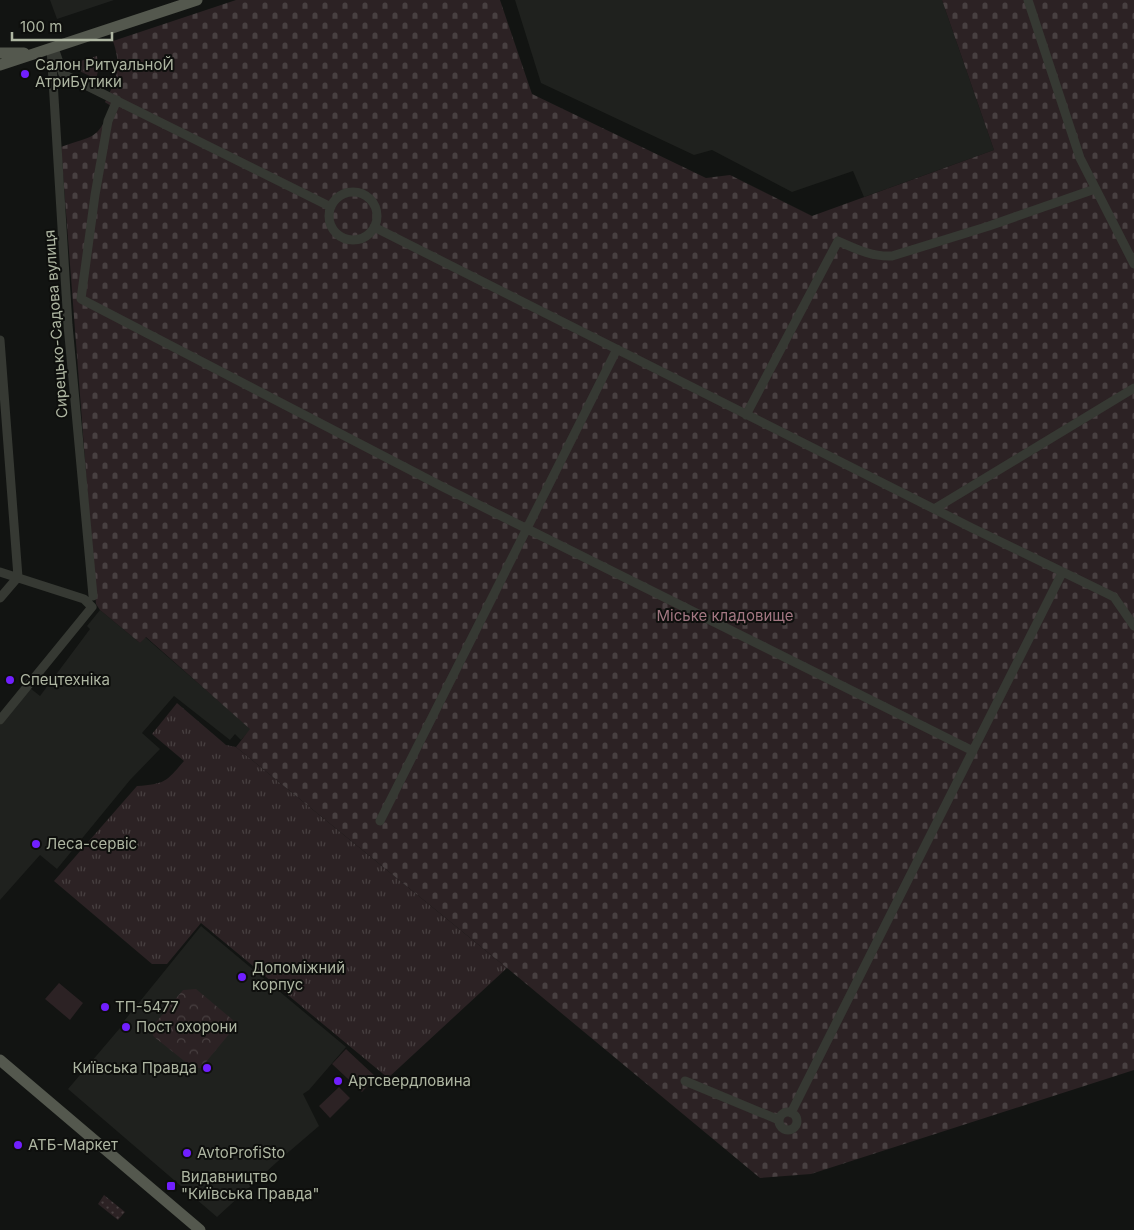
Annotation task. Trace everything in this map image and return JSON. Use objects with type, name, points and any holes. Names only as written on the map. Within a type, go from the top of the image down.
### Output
[{"type":"main road","points":[[0,65],[197,0]]},
{"type":"main road","points":[[0,53],[38,53]]},
{"type":"main road","points":[[0,1060],[200,1230]]},
{"type":"street","points":[[1028,0],[1080,158],[1134,264]]},
{"type":"street","points":[[53,48],[63,74],[331,207]]},
{"type":"street","name":"Сирецько-Садова вулиця","points":[[53,48],[68,325],[93,596]]},
{"type":"street","points":[[117,100],[108,121],[95,195],[81,299],[443,487],[973,751]]},
{"type":"street","points":[[746,415],[838,242],[880,257],[892,256],[989,226],[1095,189]]},
{"type":"street","points":[[346,194],[361,194],[368,198],[376,211],[374,227],[363,238],[348,240],[341,237],[336,233],[329,221],[331,207],[335,201],[346,194]]},
{"type":"street","points":[[374,227],[746,415],[1062,573],[1114,597],[1134,626]]},
{"type":"street","points":[[0,340],[18,577],[0,598]]},
{"type":"street","points":[[380,822],[617,349]]},
{"type":"street","points":[[934,509],[1134,388]]},
{"type":"street","points":[[0,572],[84,600],[92,607],[0,720]]},
{"type":"street","points":[[792,1113],[1062,573]]},
{"type":"street","points":[[685,1081],[779,1120]]},
{"type":"street","points":[[783,1113],[792,1113],[796,1120],[793,1128],[785,1129],[781,1126],[779,1120],[783,1113]]},
{"type":"shaded area","points":[[50,0],[114,0],[57,19]]},
{"type":"shaded area","points":[[515,0],[942,0],[994,150],[864,197],[853,171],[792,192],[712,150],[694,155],[541,83]]},
{"type":"shaded area","points":[[100,610],[140,643],[145,637],[251,729],[241,740],[235,734],[230,740],[174,696],[142,733],[160,749],[130,780],[57,869],[40,855],[0,900],[0,725],[30,688],[40,696],[90,629],[87,626]]},
{"type":"shaded area","name":"Київська Правда","points":[[201,926],[346,1047],[309,1090],[303,1094],[319,1126],[217,1217],[68,1089],[120,1028]]},
{"type":"green space","name":"Міське кладовище","points":[[236,0],[500,0],[532,94],[706,178],[730,175],[812,216],[994,150],[942,0],[1134,0],[1134,1070],[811,1174],[760,1178],[236,747],[250,729],[146,637],[140,643],[100,610],[96,604],[61,147],[93,135],[98,131],[106,117],[111,106],[105,102],[113,86],[118,66],[113,41]]},
{"type":"green space","points":[[97,56],[99,67],[96,79],[67,65]]},
{"type":"green space","points":[[177,703],[226,745],[236,747],[507,968],[388,1078],[201,923],[167,964],[152,964],[54,881],[137,786],[164,781],[184,761],[152,734]]},
{"type":"green space","points":[[59,983],[83,1003],[70,1020],[45,999]]},
{"type":"green space","points":[[196,989],[233,1020],[230,1033],[201,1068],[193,1068],[153,1036],[152,1027],[183,990]]},
{"type":"green space","points":[[346,1049],[376,1077],[362,1092],[332,1064]]},
{"type":"green space","points":[[339,1087],[350,1098],[330,1118],[319,1106]]},
{"type":"green space","points":[[104,1195],[125,1212],[118,1220],[98,1204]]},
{"type":"place","name":"Салон РитуальноЙ АтриБутики","points":[[25,74]]},
{"type":"place","name":"Спецтехніка","points":[[10,680]]},
{"type":"place","name":"Леса-сервіс","points":[[36,844]]},
{"type":"place","name":"Допоміжний корпус","points":[[242,977]]},
{"type":"place","name":"ТП-5477","points":[[105,1007]]},
{"type":"place","name":"Пост охорони","points":[[126,1027]]},
{"type":"place","name":"Київська Правда","points":[[207,1068]]},
{"type":"place","name":"Артсвердловина","points":[[338,1081]]},
{"type":"place","name":"АТБ-Маркет","points":[[18,1145]]},
{"type":"place","name":"AvtoProfiSto","points":[[187,1153]]},
{"type":"place","name":"Видавництво \"Київська Правда\"","points":[[171,1186]]}]
